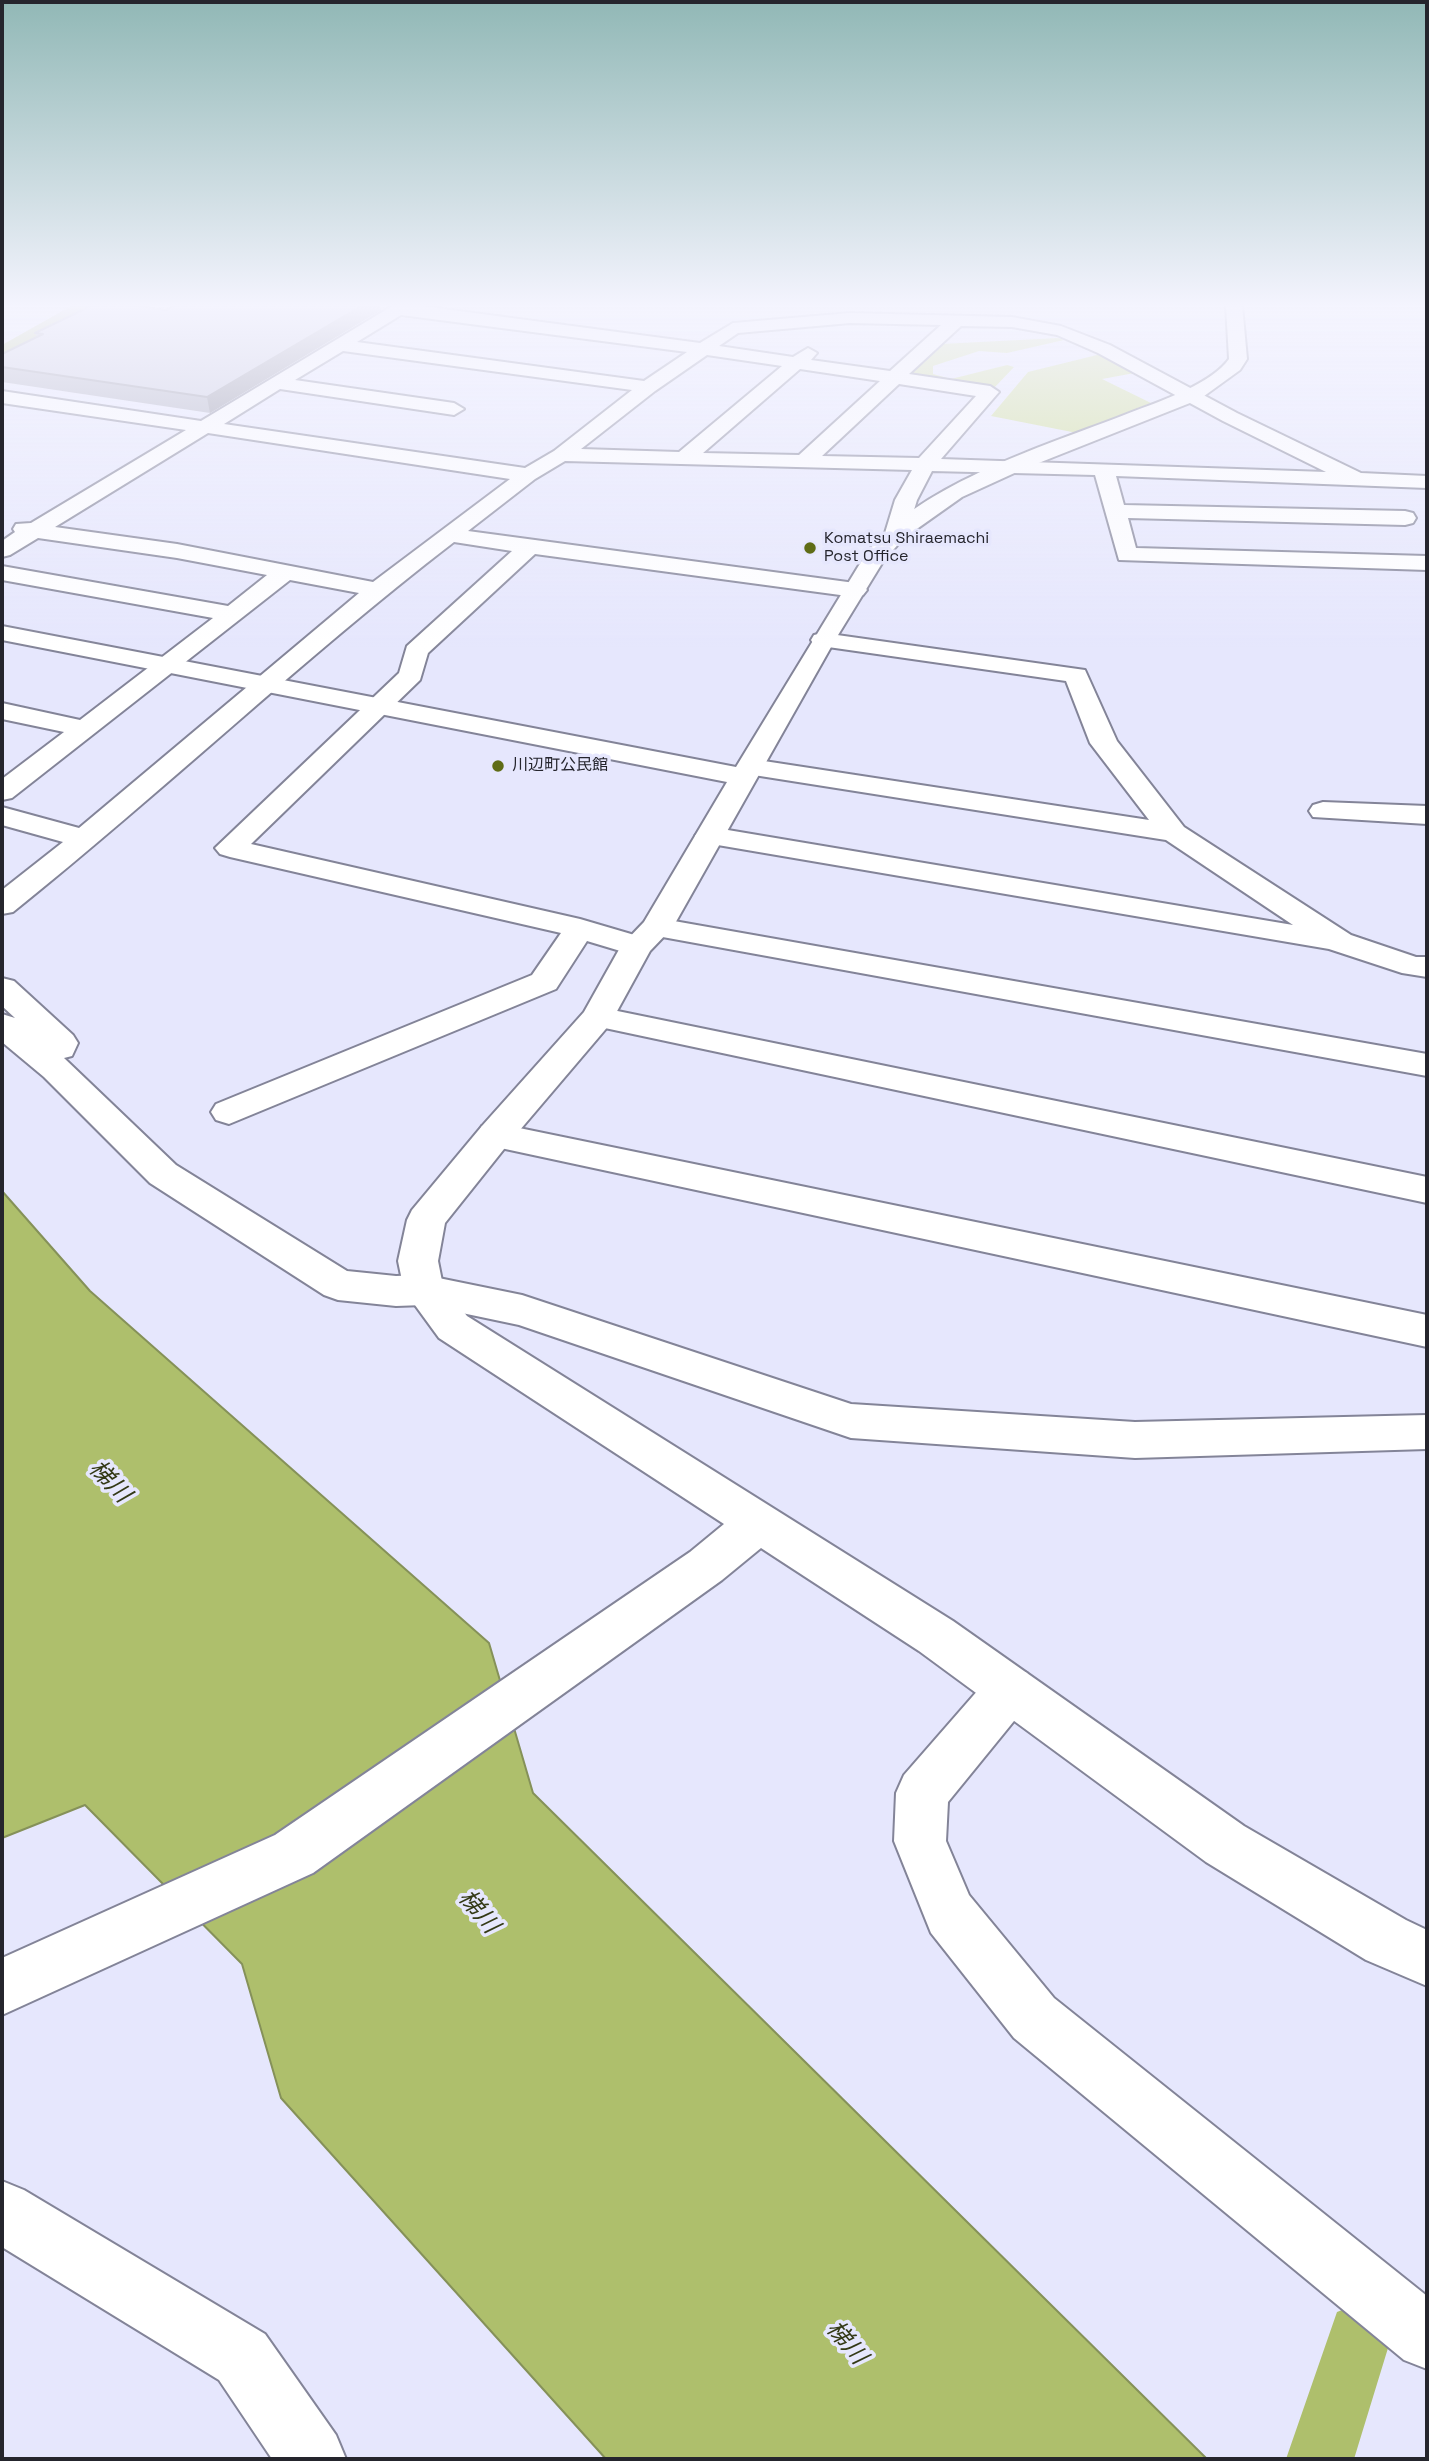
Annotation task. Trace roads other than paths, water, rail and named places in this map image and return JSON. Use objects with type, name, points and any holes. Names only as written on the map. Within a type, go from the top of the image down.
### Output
[{"type":"street","points":[[164,420],[528,475]]},
{"type":"street","points":[[2,550],[218,420]]},
{"type":"street","points":[[2,905],[377,590],[605,420]]},
{"type":"street","points":[[684,457],[728,420]]},
{"type":"street","points":[[805,460],[849,420]]},
{"type":"street","points":[[896,534],[906,500],[926,463],[965,420]]},
{"type":"street","points":[[1130,420],[1014,466],[955,493],[896,534],[875,557],[822,640],[710,836],[598,1017],[495,1135],[426,1220],[418,1261],[424,1290],[453,1327],[936,1636],[1226,1844],[1386,1940],[1427,1958]]},
{"type":"street","points":[[1236,420],[1357,479]]},
{"type":"street","points":[[561,454],[926,463],[1427,482]]},
{"type":"street","points":[[1104,469],[1127,555],[1419,544]]},
{"type":"street","points":[[1380,481],[1419,544]]},
{"type":"street","points":[[1115,511],[1419,544]]},
{"type":"street","points":[[2,525],[177,551],[283,574],[377,590]]},
{"type":"street","points":[[449,535],[856,590]]},
{"type":"street","points":[[530,547],[416,651],[411,675],[230,848],[580,928],[1427,1065]]},
{"type":"street","points":[[2,573],[230,614]]},
{"type":"street","points":[[2,792],[283,574]]},
{"type":"street","points":[[2,632],[380,707],[748,772],[1174,833]]},
{"type":"street","points":[[822,640],[1076,675],[1104,743],[1174,833],[1340,942]]},
{"type":"street","points":[[2,711],[86,729]]},
{"type":"street","points":[[1322,811],[1427,815]]},
{"type":"street","points":[[2,816],[73,847]]},
{"type":"street","points":[[710,836],[1340,942],[1413,966],[1427,967]]},
{"type":"street","points":[[2,880],[33,858],[73,847]]},
{"type":"street","points":[[229,1112],[544,982],[580,928]]},
{"type":"street","points":[[2,988],[61,1043],[55,1069]]},
{"type":"street","points":[[598,1017],[1427,1190]]},
{"type":"street","points":[[2,1025],[55,1069],[163,1174],[338,1285],[396,1291],[424,1290],[522,1310],[850,1421],[1135,1440],[1427,1432]]},
{"type":"street","points":[[495,1135],[1427,1331]]},
{"type":"street","points":[[2,1987],[294,1854],[706,1566],[760,1522]]},
{"type":"street","points":[[1010,1689],[922,1793],[920,1841],[950,1914],[1034,2018],[1427,2337]]},
{"type":"street","points":[[2,2213],[242,2357],[312,2459]]},
{"type":"water","name":"梯川","points":[[2,1191],[90,1291],[489,1643],[533,1793],[1207,2459],[606,2459],[281,2098],[242,1964],[85,1805],[2,1838]]},
{"type":"waterway","points":[[1320,2459],[1360,2335]]},
{"type":"place","name":"Komatsu Shiraemachi Post Office","points":[[810,548]]},
{"type":"place","name":"川辺町公民館","points":[[498,766]]}]
